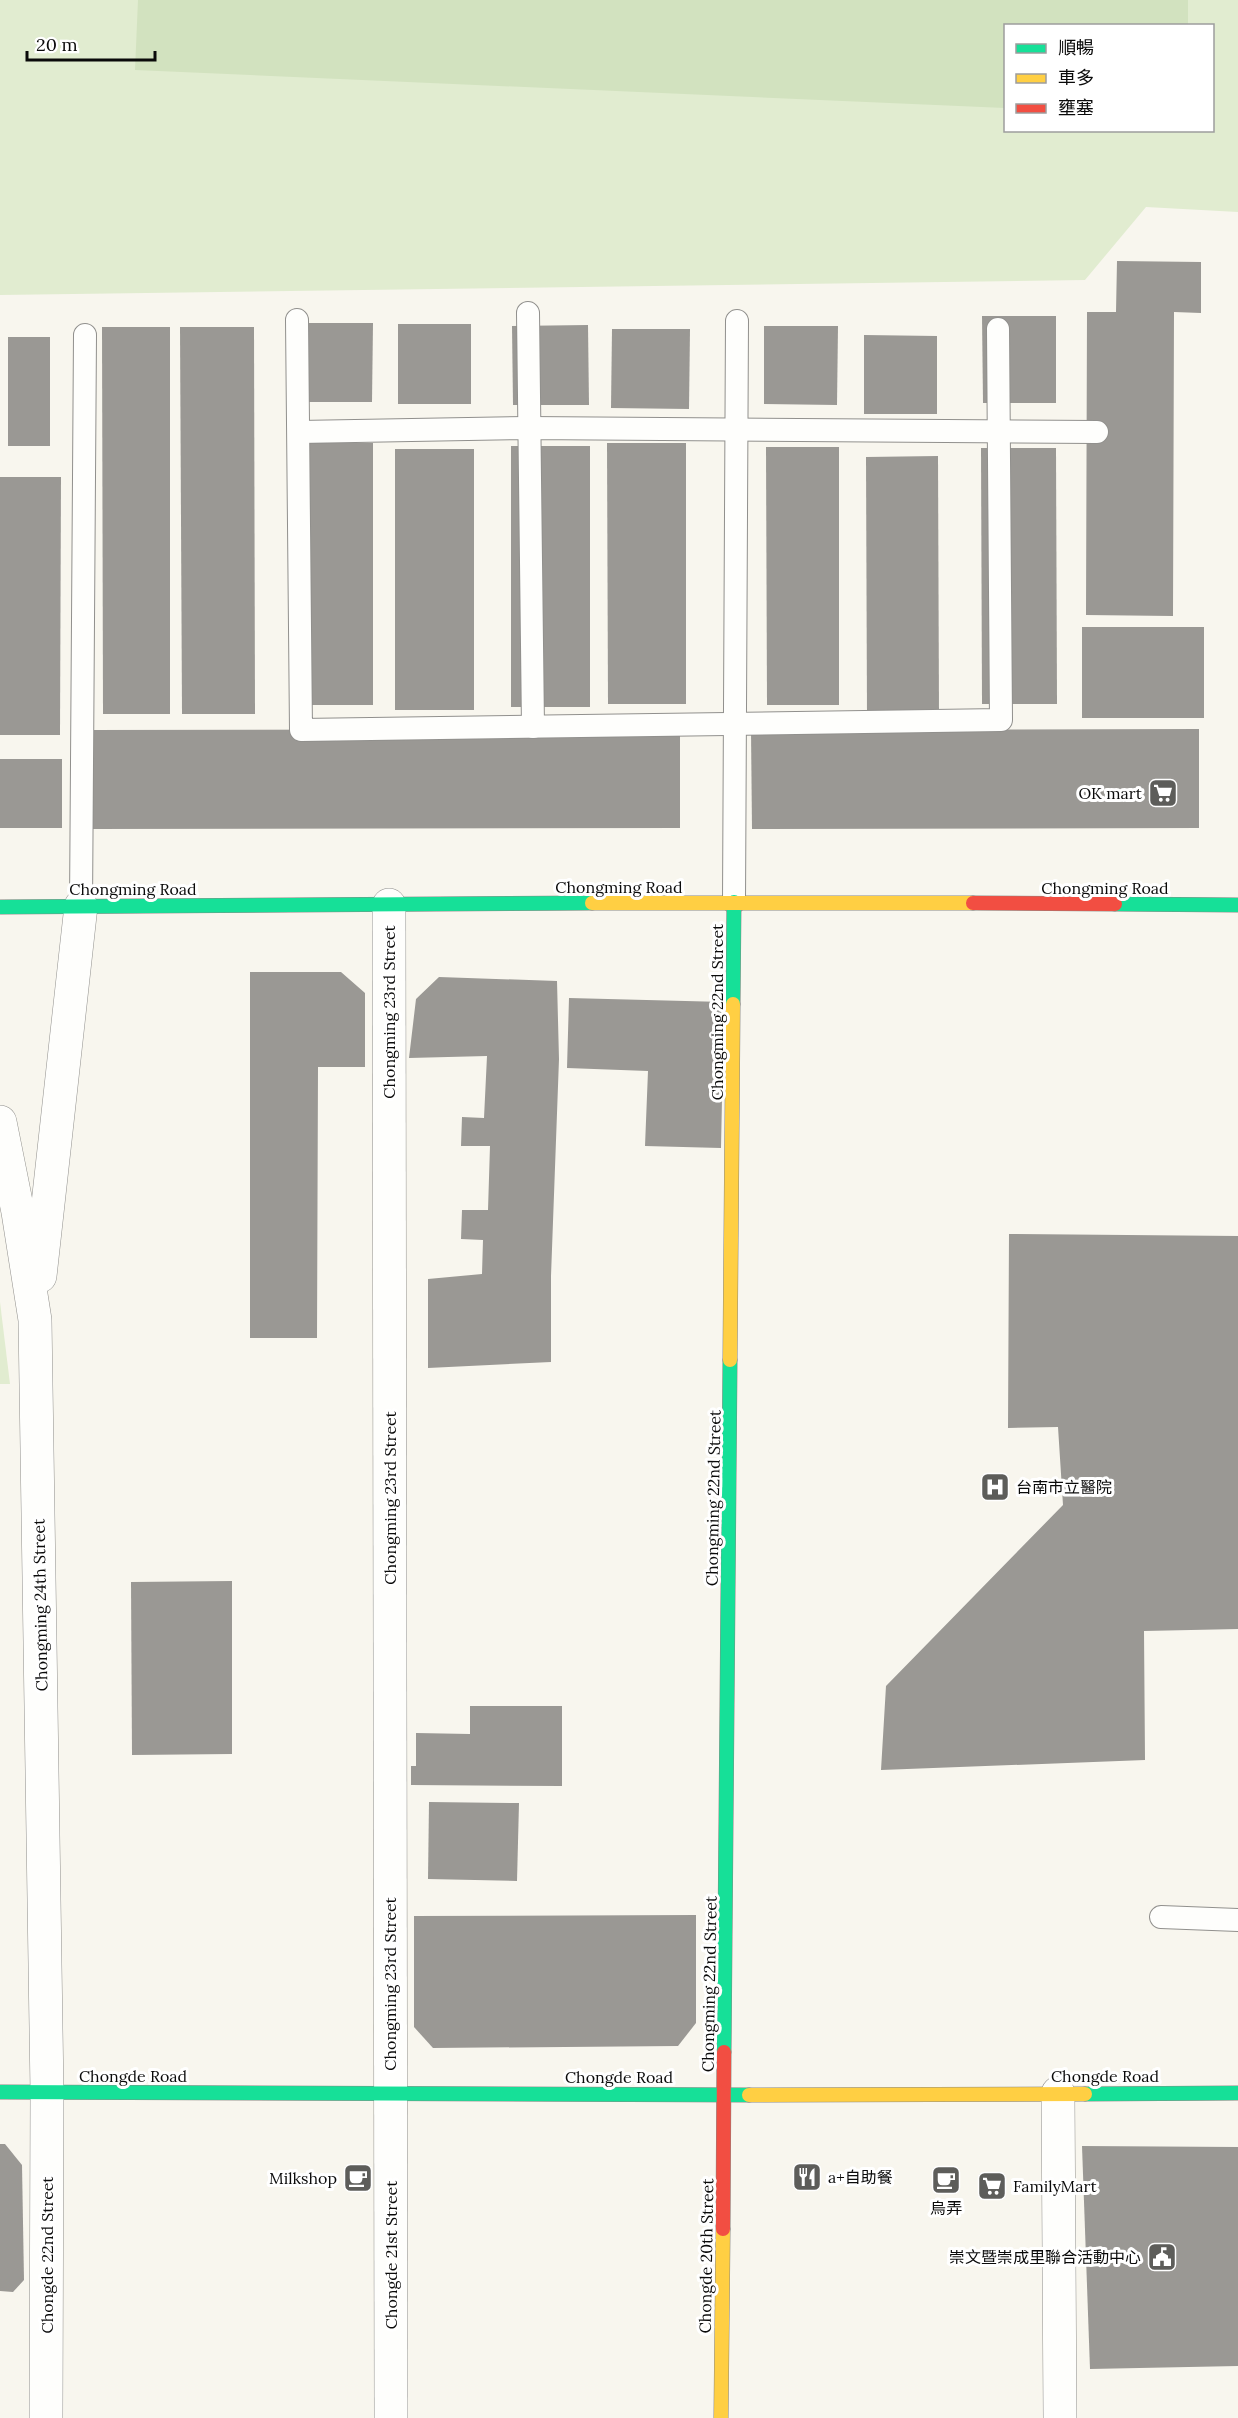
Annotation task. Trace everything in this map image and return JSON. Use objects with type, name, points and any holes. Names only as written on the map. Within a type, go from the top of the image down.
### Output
[{"type":"street","name":"Chongming Road","points":[[0,907],[734,902],[1238,905]]},
{"type":"street","name":"Chongming 22nd Street","points":[[724,2095],[734,902]]},
{"type":"street","name":"Chongming 23rd Street","points":[[389,905],[390,2092]]},
{"type":"street","points":[[35,1320],[81,906]]},
{"type":"street","name":"Chongming 24th Street","points":[[0,1122],[35,1320],[47,2092]]},
{"type":"street","name":"Chongde Road","points":[[0,2092],[724,2095],[1238,2093]]},
{"type":"street","name":"Chongde 22nd Street","points":[[46,2418],[47,2092]]},
{"type":"street","name":"Chongde 21st Street","points":[[390,2092],[391,2418]]},
{"type":"street","points":[[1058,2093],[1060,2418]]},
{"type":"street","name":"Chongde 20th Street","points":[[721,2418],[724,2095]]},
{"type":"lane","points":[[528,313],[533,727]]},
{"type":"lane","points":[[297,320],[301,730],[1001,720],[998,328]]},
{"type":"lane","points":[[734,902],[737,321]]},
{"type":"lane","points":[[81,906],[85,335]]},
{"type":"lane","points":[[299,432],[528,428],[1097,432]]},
{"type":"lane","points":[[1161,1917],[1238,1920]]},
{"type":"green space","points":[[0,0],[1238,0],[1238,212],[1146,207],[1085,280],[0,295]]},
{"type":"green space","points":[[138,0],[1188,0],[1188,24],[1004,24],[1004,108],[135,70]]},
{"type":"green space","points":[[0,1302],[10,1384],[0,1384]]},
{"type":"building","points":[[1117,261],[1201,262],[1201,313],[1174,312],[1173,616],[1086,615],[1087,312],[1116,312]]},
{"type":"building","points":[[982,316],[1056,316],[1056,403],[983,403]]},
{"type":"building","points":[[292,323],[373,323],[372,402],[291,402]]},
{"type":"building","points":[[398,324],[471,324],[471,404],[398,404]]},
{"type":"building","points":[[588,325],[589,405],[513,405],[512,326]]},
{"type":"building","points":[[764,326],[838,326],[837,405],[764,404]]},
{"type":"building","points":[[102,327],[170,327],[170,714],[103,714]]},
{"type":"building","points":[[180,327],[254,327],[255,714],[182,714]]},
{"type":"building","points":[[612,329],[690,329],[689,409],[611,408]]},
{"type":"building","points":[[864,335],[937,336],[937,414],[864,414]]},
{"type":"building","points":[[8,337],[50,337],[50,446],[8,446]]},
{"type":"building","points":[[294,443],[373,443],[373,705],[294,705]]},
{"type":"building","points":[[607,443],[686,443],[686,704],[608,704]]},
{"type":"building","points":[[511,446],[590,446],[590,707],[511,707]]},
{"type":"building","points":[[766,447],[839,447],[839,705],[767,705]]},
{"type":"building","points":[[981,448],[1056,448],[1057,704],[982,704]]},
{"type":"building","points":[[395,449],[474,449],[474,710],[395,710]]},
{"type":"building","points":[[938,456],[939,714],[867,714],[866,457]]},
{"type":"building","points":[[0,477],[61,477],[60,735],[0,735]]},
{"type":"building","points":[[1082,627],[1204,627],[1204,718],[1082,718]]},
{"type":"building","points":[[680,729],[680,828],[91,829],[90,730]]},
{"type":"building","points":[[1199,729],[1199,828],[752,829],[751,730]]},
{"type":"building","points":[[0,759],[62,759],[62,828],[0,828]]},
{"type":"building","points":[[250,972],[341,972],[365,993],[365,1067],[318,1067],[317,1338],[250,1338]]},
{"type":"building","points":[[439,977],[557,981],[559,1059],[551,1276],[551,1362],[428,1368],[428,1279],[482,1274],[483,1240],[461,1239],[462,1210],[488,1210],[490,1146],[461,1146],[462,1117],[484,1118],[487,1056],[409,1058],[416,999]]},
{"type":"building","points":[[569,998],[724,1002],[721,1148],[645,1146],[648,1071],[567,1068]]},
{"type":"building","points":[[1009,1234],[1238,1236],[1238,1629],[1144,1631],[1145,1760],[881,1770],[886,1686],[1063,1505],[1058,1427],[1008,1428]]},
{"type":"building","points":[[232,1581],[232,1754],[132,1755],[131,1582]]},
{"type":"building","points":[[470,1706],[562,1706],[562,1786],[411,1785],[411,1766],[416,1766],[416,1733],[470,1734]]},
{"type":"building","points":[[429,1802],[519,1803],[517,1881],[428,1879]]},
{"type":"building","points":[[696,1915],[696,2023],[678,2046],[433,2048],[414,2027],[414,1916]]},
{"type":"building","points":[[0,2144],[5,2144],[22,2165],[24,2280],[13,2292],[0,2291]]},
{"type":"building","name":"崇文暨崇成里聯合活動中心","points":[[1082,2146],[1238,2147],[1238,2366],[1090,2369]]},
{"type":"traffic: fast","points":[[733,1004],[734,902]]},
{"type":"traffic: fast","points":[[0,907],[592,903]]},
{"type":"traffic: fast","points":[[1115,904],[1238,905]]},
{"type":"traffic: fast","points":[[724,2052],[730,1360]]},
{"type":"traffic: fast","points":[[0,2092],[749,2095]]},
{"type":"traffic: fast","points":[[1085,2094],[1238,2093]]},
{"type":"traffic: slow","points":[[592,903],[973,903]]},
{"type":"traffic: slow","points":[[730,1360],[733,1004]]},
{"type":"traffic: slow","points":[[749,2095],[1085,2094]]},
{"type":"traffic: slow","points":[[721,2418],[723,2229]]},
{"type":"traffic: jam","points":[[973,903],[1115,904]]},
{"type":"traffic: jam","points":[[723,2229],[724,2052]]},
{"type":"place","name":"OK mart","points":[[1163,793]]},
{"type":"place","name":"台南市立醫院","points":[[995,1487]]},
{"type":"place","name":"a+自助餐","points":[[807,2177]]},
{"type":"place","name":"Milkshop","points":[[358,2178]]},
{"type":"place","name":"烏弄","points":[[946,2180]]},
{"type":"place","name":"FamilyMart","points":[[992,2186]]},
{"type":"place","name":"崇文暨崇成里聯合活動中心","points":[[1162,2257]]}]
